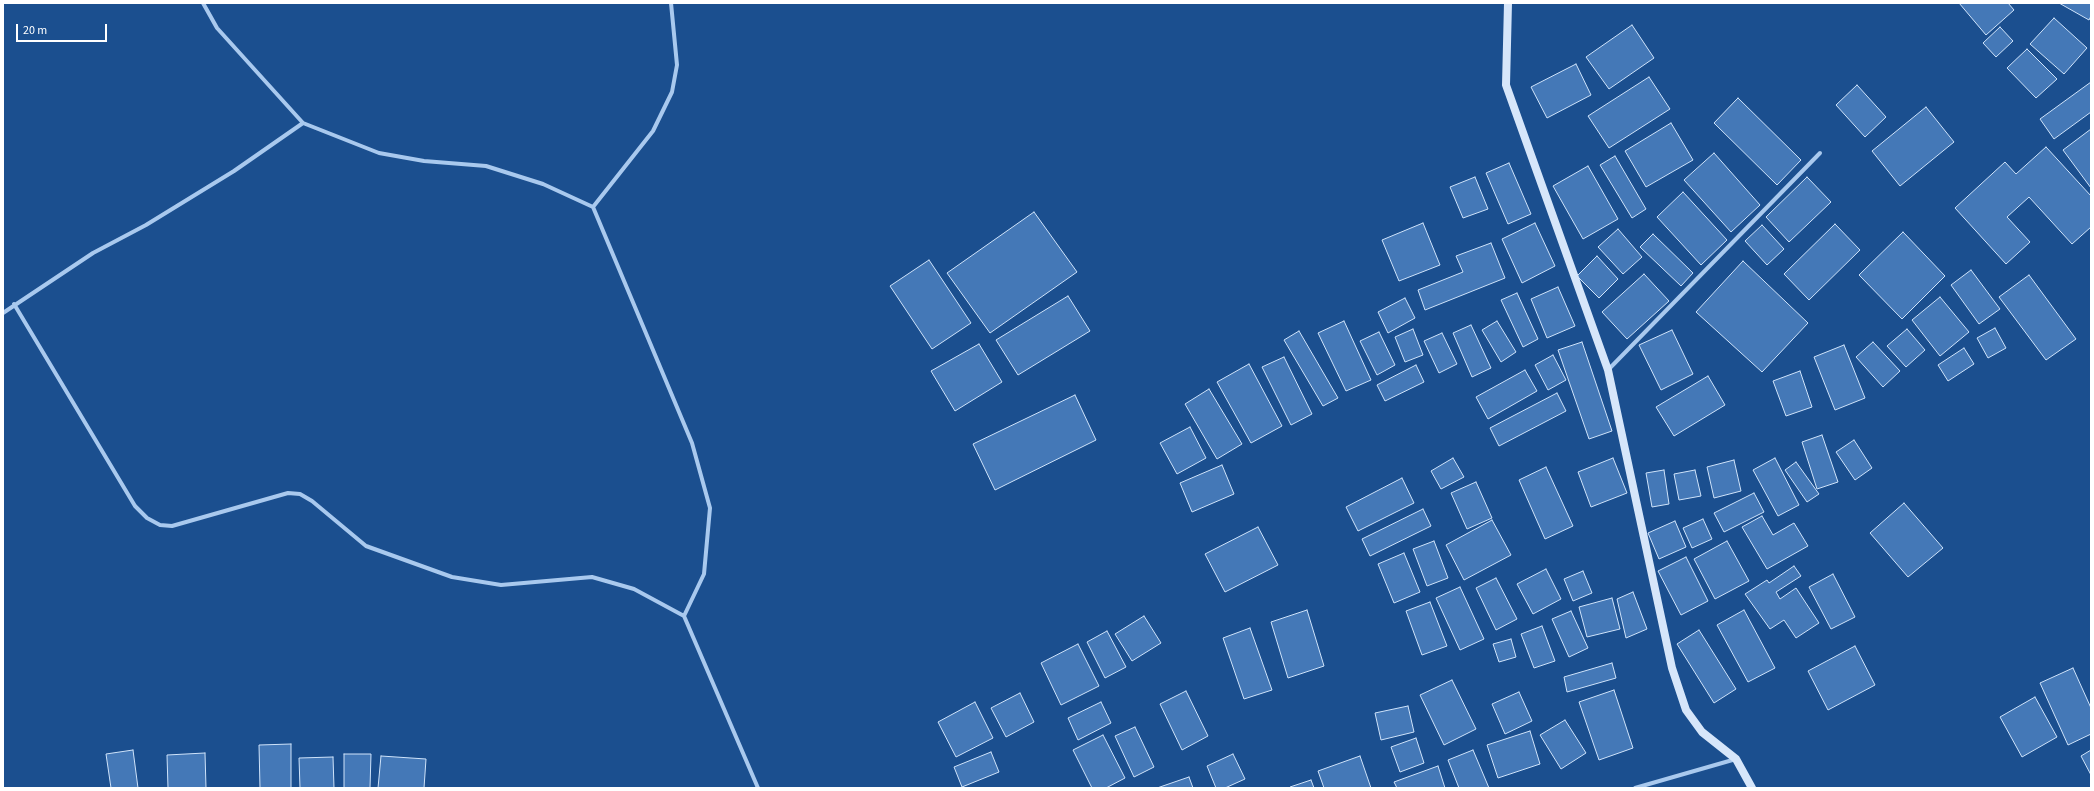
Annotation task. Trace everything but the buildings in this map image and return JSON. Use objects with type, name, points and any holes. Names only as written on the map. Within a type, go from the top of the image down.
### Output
[{"type":"street","points":[[203,3],[217,28],[303,123],[379,153],[424,161],[486,166],[543,184],[594,207],[692,443],[710,508],[704,574],[684,616]]},
{"type":"street","points":[[594,207],[653,131],[672,92],[677,65],[671,3]]},
{"type":"street","points":[[1508,3],[1506,85],[1608,370],[1677,682],[1686,710],[1702,732],[1736,759],[1752,788]]},
{"type":"street","points":[[3,312],[93,253],[146,225],[234,171],[303,123]]},
{"type":"street","points":[[1608,370],[1820,153]]},
{"type":"street","points":[[14,304],[135,506],[147,518],[160,525],[172,526],[288,493],[300,494],[312,501],[366,546],[452,577],[501,585],[592,577],[634,589],[684,616],[758,788]]},
{"type":"street","points":[[1635,788],[1736,759]]}]
